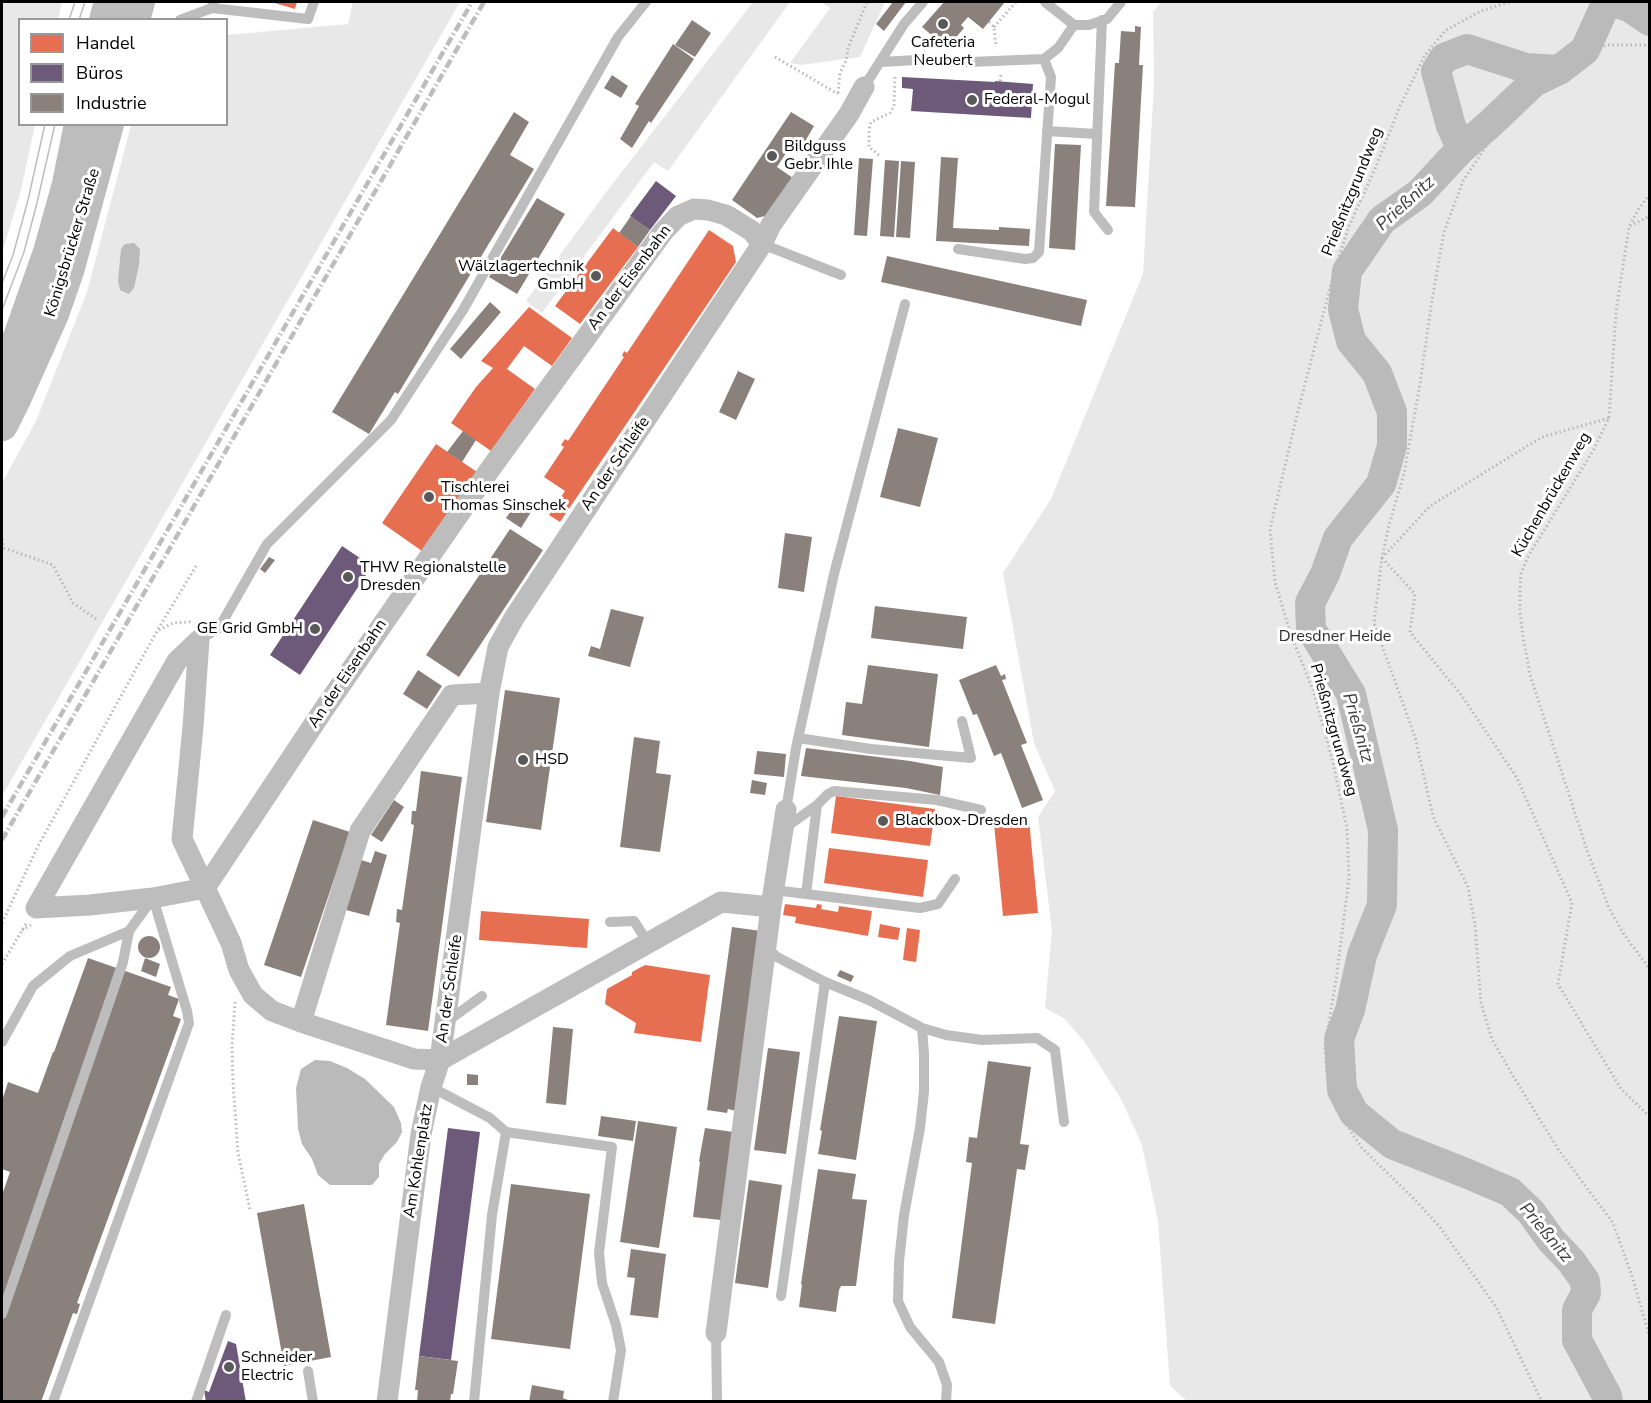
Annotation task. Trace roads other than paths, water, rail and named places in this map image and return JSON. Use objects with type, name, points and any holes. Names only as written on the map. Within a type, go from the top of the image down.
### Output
[{"type":"main road","points":[[106,18],[110,2]]},
{"type":"main road","points":[[135,18],[139,2]]},
{"type":"main road","name":"Königsbrücker Straße","points":[[2,374],[19,337],[49,252],[68,184],[80,126]]},
{"type":"main road","name":"Königsbrücker Straße","points":[[2,425],[53,314],[68,271],[107,126]]},
{"type":"street","name":"An der Schleife","points":[[440,1060],[489,693],[498,647],[514,618],[762,244],[771,225],[849,114],[864,87]]},
{"type":"street","name":"An der Eisenbahn","points":[[205,888],[330,699],[491,468],[663,232],[678,216],[694,209],[708,210],[726,215],[752,231],[762,244]]},
{"type":"street","points":[[204,637],[177,660],[36,908],[153,898],[205,888]]},
{"type":"street","points":[[204,637],[182,839],[231,943],[239,970],[253,995],[272,1011],[414,1059],[440,1060]]},
{"type":"street","points":[[301,1022],[360,831],[452,695],[489,693]]},
{"type":"street","points":[[716,1333],[766,947],[785,820]]},
{"type":"street","name":"An der Schleife","points":[[440,1060],[721,902],[773,898]]},
{"type":"street","name":"Am Kohlenplatz","points":[[387,1401],[421,1134],[440,1060]]},
{"type":"lane","points":[[184,18],[213,4],[308,19],[314,2]]},
{"type":"lane","points":[[204,637],[219,628],[267,544],[391,420],[463,310],[618,38],[646,2]]},
{"type":"lane","points":[[864,87],[904,24],[923,2]]},
{"type":"lane","points":[[1045,2],[1074,25],[1089,25],[1107,19],[1122,2]]},
{"type":"lane","points":[[1102,20],[1094,212],[1108,230]]},
{"type":"lane","points":[[880,62],[917,60],[969,62],[1044,58],[1058,48],[1074,25]]},
{"type":"lane","points":[[958,249],[1025,260],[1033,258],[1039,252],[1051,77],[1044,58]]},
{"type":"lane","points":[[1047,131],[1097,134]]},
{"type":"lane","points":[[762,244],[841,275]]},
{"type":"lane","points":[[785,820],[798,738],[834,574],[905,304]]},
{"type":"lane","points":[[798,738],[872,749],[971,758],[962,721]]},
{"type":"lane","points":[[785,820],[817,805],[834,791],[937,800],[981,810]]},
{"type":"lane","points":[[806,894],[817,805]]},
{"type":"lane","points":[[773,898],[806,894],[920,909],[938,904],[955,879]]},
{"type":"lane","points":[[2,1314],[123,962],[129,931],[153,898]]},
{"type":"lane","points":[[53,1401],[189,1023],[153,898]]},
{"type":"lane","points":[[610,922],[634,921],[648,943]]},
{"type":"lane","points":[[2,1042],[33,986],[70,956],[129,931]]},
{"type":"lane","points":[[766,947],[777,957],[825,982],[869,1000],[922,1029],[982,1040],[1037,1038],[1055,1050],[1064,1122]]},
{"type":"lane","points":[[781,1296],[825,982]]},
{"type":"lane","points":[[445,1023],[482,996]]},
{"type":"lane","points":[[922,1029],[924,1092],[898,1262],[898,1301],[910,1327],[939,1362],[947,1385],[946,1401]]},
{"type":"lane","points":[[431,1088],[490,1118],[506,1132],[612,1147],[599,1253],[602,1283],[616,1325],[621,1350],[613,1401]]},
{"type":"lane","points":[[474,1401],[492,1215],[506,1132]]},
{"type":"lane","points":[[195,1401],[226,1315]]},
{"type":"lane","points":[[716,1333],[717,1401]]},
{"type":"lane","points":[[308,1371],[313,1401]]},
{"type":"waterway","name":"Prießnitz","points":[[1608,1402],[1577,1340],[1577,1310],[1586,1293],[1585,1281],[1531,1212],[1510,1192],[1392,1144],[1354,1113],[1342,1090],[1339,1039],[1350,1010],[1362,955],[1382,905],[1383,830],[1351,694],[1311,629],[1310,603],[1325,574],[1338,538],[1381,484],[1392,446],[1392,412],[1377,373],[1351,341],[1343,309],[1347,271],[1382,220],[1420,193],[1460,150],[1534,82],[1559,70],[1585,50],[1605,6],[1614,2],[1629,7],[1650,21]]},
{"type":"waterway","points":[[1460,150],[1436,71],[1444,58],[1467,49],[1526,68],[1559,70]]},
{"type":"tram line","points":[[70,18],[75,2]]},
{"type":"tram line","points":[[80,18],[85,2]]},
{"type":"tram line","points":[[2,283],[13,255],[28,200],[45,126]]},
{"type":"tram line","points":[[2,310],[24,252],[55,126]]},
{"type":"railway","points":[[2,817],[472,2]]},
{"type":"railway","points":[[2,840],[484,2]]},
{"type":"place","name":"Cafeteria Neubert","points":[[943,24]]},
{"type":"place","name":"Federal-Mogul","points":[[972,100]]},
{"type":"place","name":"Bildguss Gebr. Ihle","points":[[772,156]]},
{"type":"place","name":"Wälzlagertechnik GmbH","points":[[596,276]]},
{"type":"place","name":"Tischlerei Thomas Sinschek","points":[[429,497]]},
{"type":"place","name":"THW Regionalstelle Dresden","points":[[348,577]]},
{"type":"place","name":"GE Grid GmbH","points":[[315,629]]},
{"type":"place","name":"HSD","points":[[523,760]]},
{"type":"place","name":"Blackbox-Dresden","points":[[883,821]]},
{"type":"place","name":"Schneider Electric","points":[[229,1367]]},
{"type":"park label","name":"Dresdner Heide","points":[[1335,637]]}]
